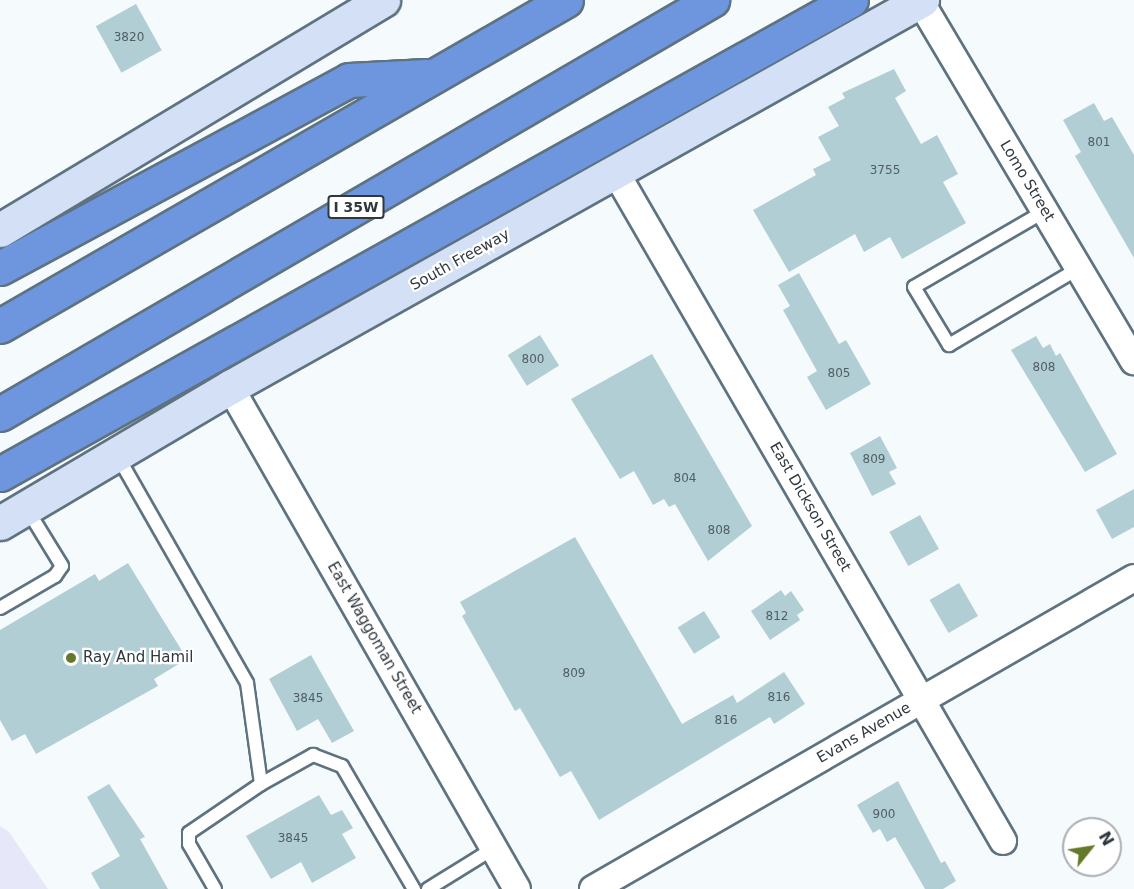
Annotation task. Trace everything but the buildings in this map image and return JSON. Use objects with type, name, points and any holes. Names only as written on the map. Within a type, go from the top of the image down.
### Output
[{"type":"highway","points":[[0,326],[566,0]]},
{"type":"highway","name":"I 35W","points":[[0,414],[712,0]]},
{"type":"highway","points":[[0,474],[851,0]]},
{"type":"highway","points":[[0,268],[349,80],[434,75]]},
{"type":"main road","points":[[0,230],[383,0]]},
{"type":"main road","name":"South Freeway","points":[[13,515],[230,387],[616,173],[921,0]]},
{"type":"street","name":"Lomo Street","points":[[921,0],[1134,361]]},
{"type":"street","name":"East Dickson Street","points":[[616,173],[1003,841]]},
{"type":"street","name":"East Waggoman Street","points":[[230,387],[517,889]]},
{"type":"street","name":"Evans Avenue","points":[[593,889],[1134,578]]},
{"type":"lane","points":[[1045,210],[914,287],[949,345],[1079,268]]},
{"type":"lane","points":[[116,454],[247,683],[261,784]]},
{"type":"lane","points":[[0,608],[55,576],[62,566],[13,515]]},
{"type":"lane","points":[[215,889],[189,844],[189,833],[261,784],[313,755],[342,766],[414,889]]},
{"type":"lane","points":[[428,889],[494,848]]},
{"type":"shaded area","points":[[0,826],[9,832],[48,889],[0,889]]},
{"type":"place","name":"Ray And Hamil","points":[[71,658]]}]
